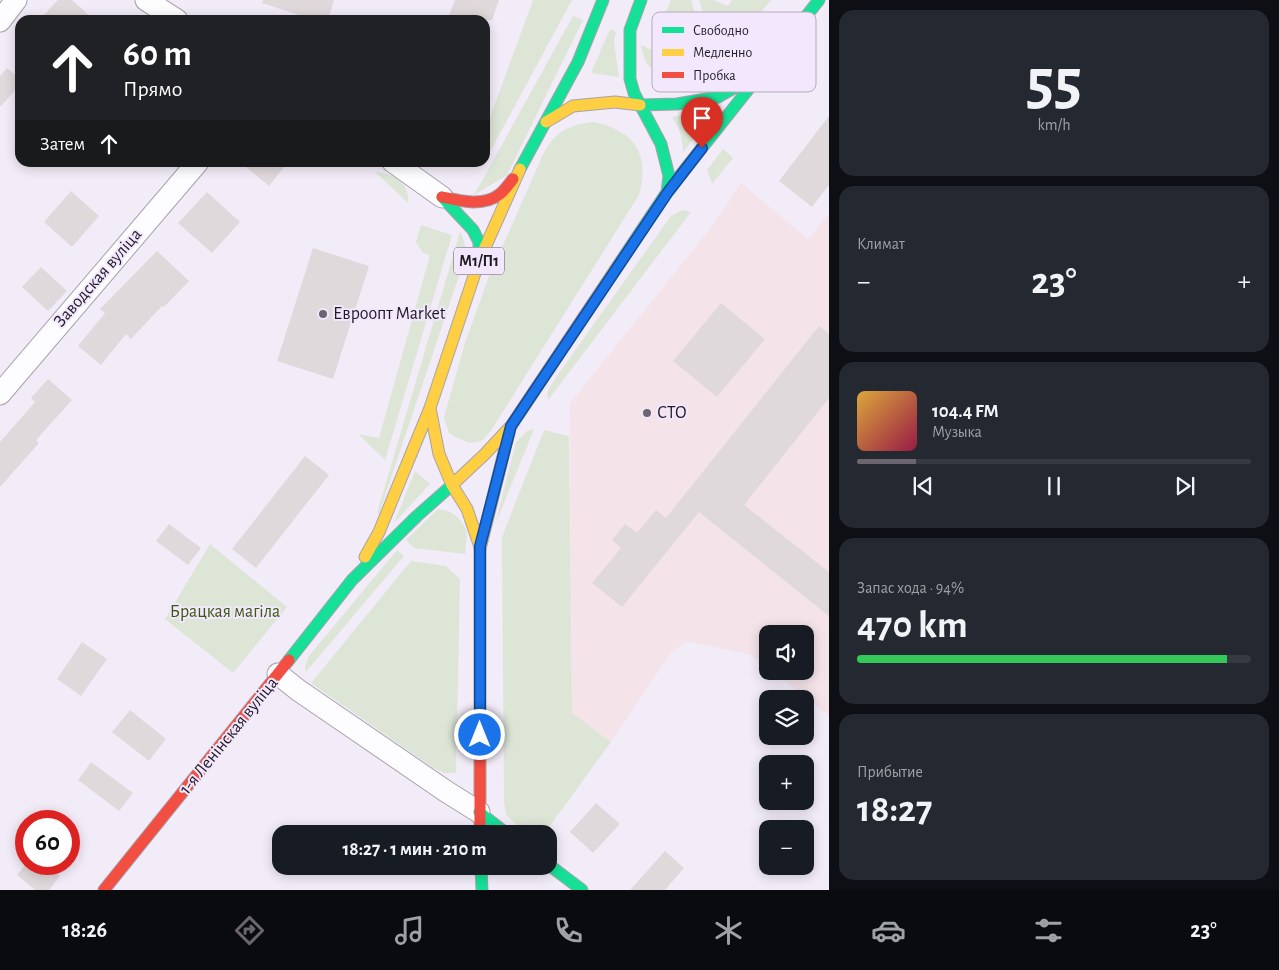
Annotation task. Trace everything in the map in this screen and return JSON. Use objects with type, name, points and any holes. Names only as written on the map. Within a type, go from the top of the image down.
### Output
[{"type":"main road","name":"М1/П1","points":[[480,546],[467,509],[452,485],[439,454],[430,408],[479,261],[516,176],[578,62],[603,0]]},
{"type":"main road","points":[[640,0],[630,30],[630,79],[634,93],[661,144],[669,176],[668,192]]},
{"type":"main road","points":[[809,12],[819,0]]},
{"type":"main road","points":[[546,122],[574,106],[615,102],[640,105],[677,104],[718,97],[726,92]]},
{"type":"main road","points":[[668,192],[746,92]]},
{"type":"main road","points":[[442,197],[457,201],[484,201],[497,196],[516,176]]},
{"type":"main road","name":"М1/П1","points":[[480,825],[480,546],[511,426],[668,192]]},
{"type":"main road","points":[[442,197],[473,230],[479,242],[479,261]]},
{"type":"main road","points":[[352,580],[379,532],[430,408]]},
{"type":"main road","points":[[352,580],[417,516],[491,448],[511,426]]},
{"type":"main road","points":[[434,432],[440,442],[450,450]]},
{"type":"main road","points":[[472,454],[491,448]]},
{"type":"main road","name":"1-я Ленінская вуліца","points":[[104,890],[352,580]]},
{"type":"main road","points":[[479,812],[496,825]]},
{"type":"main road","points":[[557,871],[582,890]]},
{"type":"main road","points":[[481,875],[482,890]]},
{"type":"street","points":[[0,21],[16,0]]},
{"type":"street","points":[[146,0],[169,15]]},
{"type":"street","name":"Заводская вуліца","points":[[0,394],[194,167]]},
{"type":"street","points":[[399,167],[442,197]]},
{"type":"street","points":[[278,674],[329,712],[479,812]]},
{"type":"shaded area","points":[[741,183],[808,239],[829,214],[829,716],[814,704],[814,690],[797,690],[784,680],[814,680],[814,625],[759,625],[759,661],[752,655],[686,641],[671,653],[611,742],[572,714],[570,403],[710,229]]},
{"type":"green space","points":[[533,0],[572,0],[490,152],[490,117]]},
{"type":"green space","points":[[671,0],[691,0],[695,12],[666,12]]},
{"type":"green space","points":[[699,0],[713,0],[728,6],[732,0],[771,0],[761,12],[703,12]]},
{"type":"green space","points":[[573,16],[583,20],[507,175],[474,195]]},
{"type":"green space","points":[[610,29],[616,32],[614,42],[619,77],[591,73]]},
{"type":"green space","points":[[641,45],[652,50],[652,69],[648,65]]},
{"type":"green space","points":[[715,109],[683,153],[680,134],[672,117]]},
{"type":"green space","points":[[594,122],[620,131],[636,146],[642,168],[639,195],[492,429],[483,440],[469,443],[449,433],[444,418],[465,343],[488,279],[541,159],[550,143],[568,128]]},
{"type":"green space","points":[[723,149],[733,158],[712,184],[707,170]]},
{"type":"green space","points":[[375,172],[388,174],[399,180],[406,190],[408,203]]},
{"type":"green space","points":[[682,210],[691,212],[548,400],[547,393],[554,380],[671,216]]},
{"type":"green space","points":[[421,225],[452,235],[385,460],[358,434],[379,438],[430,255],[423,253],[416,242]]},
{"type":"green space","points":[[460,232],[465,249],[462,267],[379,514],[377,513]]},
{"type":"green space","points":[[534,429],[495,525],[516,442],[527,431]]},
{"type":"green space","points":[[544,430],[569,436],[572,713],[611,742],[551,825],[517,825],[506,815],[504,802],[502,537]]},
{"type":"green space","points":[[415,471],[430,484],[394,523]]},
{"type":"green space","points":[[438,509],[455,515],[464,525],[467,535],[465,554],[414,548],[406,540]]},
{"type":"green space","name":"Брацкая магіла","points":[[210,544],[287,607],[233,673],[165,619]]},
{"type":"green space","points":[[397,550],[404,556],[306,672],[305,666],[309,656]]},
{"type":"green space","points":[[411,561],[446,566],[460,579],[456,773],[444,773],[432,767],[311,683]]},
{"type":"building","points":[[58,0],[72,0],[88,15],[44,15]]},
{"type":"building","points":[[263,0],[334,0],[330,15],[299,15],[262,3]]},
{"type":"building","points":[[455,0],[499,0],[492,20],[490,20],[490,15],[449,15]]},
{"type":"building","points":[[7,68],[15,75],[15,90],[0,107],[0,76]]},
{"type":"building","points":[[829,116],[829,185],[812,207],[779,181]]},
{"type":"building","points":[[246,167],[284,167],[269,186]]},
{"type":"building","points":[[71,191],[99,216],[72,247],[44,222]]},
{"type":"building","points":[[207,192],[240,222],[212,253],[178,223]]},
{"type":"building","name":"Евроопт Market","points":[[313,248],[369,266],[333,379],[277,361]]},
{"type":"building","points":[[157,251],[189,281],[131,339],[126,334],[101,365],[78,346],[105,313],[100,309]]},
{"type":"building","points":[[41,267],[67,291],[48,311],[22,287]]},
{"type":"building","points":[[721,303],[765,339],[717,397],[673,361]]},
{"type":"building","points":[[819,326],[829,334],[829,398],[744,505],[829,572],[829,616],[699,512],[622,607],[592,583],[621,548],[612,540],[625,524],[637,533],[656,510],[666,518]]},
{"type":"building","points":[[48,379],[72,400],[36,440],[39,443],[0,487],[0,442],[35,402],[31,398]]},
{"type":"building","points":[[305,456],[329,475],[256,568],[232,549]]},
{"type":"building","points":[[169,524],[201,548],[188,565],[156,541]]},
{"type":"building","points":[[82,642],[107,659],[81,696],[57,679]]},
{"type":"building","points":[[130,710],[166,739],[149,761],[112,732]]},
{"type":"building","points":[[91,762],[133,793],[119,811],[78,780]]},
{"type":"building","points":[[596,803],[620,824],[593,853],[570,832]]},
{"type":"building","points":[[665,851],[684,868],[665,890],[630,890]]},
{"type":"building","points":[[17,875],[60,876],[49,890],[35,890]]},
{"type":"traffic: fast","points":[[520,169],[578,62],[603,0]]},
{"type":"traffic: fast","points":[[615,270],[667,192],[669,176],[661,144],[634,93],[630,79],[630,30],[641,0]]},
{"type":"traffic: fast","points":[[810,12],[819,0]]},
{"type":"traffic: fast","points":[[640,105],[677,104],[718,97],[727,92]]},
{"type":"traffic: fast","points":[[667,192],[746,92]]},
{"type":"traffic: fast","points":[[442,197],[473,230],[479,242],[479,261]]},
{"type":"traffic: fast","points":[[289,660],[352,580],[417,516],[452,485]]},
{"type":"traffic: fast","points":[[479,812],[496,825]]},
{"type":"traffic: fast","points":[[557,871],[582,890]]},
{"type":"traffic: fast","points":[[481,875],[482,890]]},
{"type":"traffic: slow","points":[[546,122],[573,106],[615,102],[640,105]]},
{"type":"traffic: slow","points":[[480,547],[467,509],[452,485],[439,454],[430,408],[479,261],[520,169]]},
{"type":"traffic: slow","points":[[452,485],[511,426],[615,270]]},
{"type":"traffic: slow","points":[[365,557],[379,532],[430,408]]},
{"type":"traffic: slow","points":[[480,549],[509,432]]},
{"type":"traffic: jam","points":[[442,197],[472,202],[487,201],[500,194],[513,179]]},
{"type":"traffic: jam","points":[[480,549],[480,825]]},
{"type":"traffic: jam","points":[[104,890],[289,660]]},
{"type":"place","name":"Евроопт Market","points":[[323,314]]},
{"type":"place","name":"СТО","points":[[647,413]]},
{"type":"route","points":[[480,735],[480,546],[511,426],[668,192],[702,148]]}]
